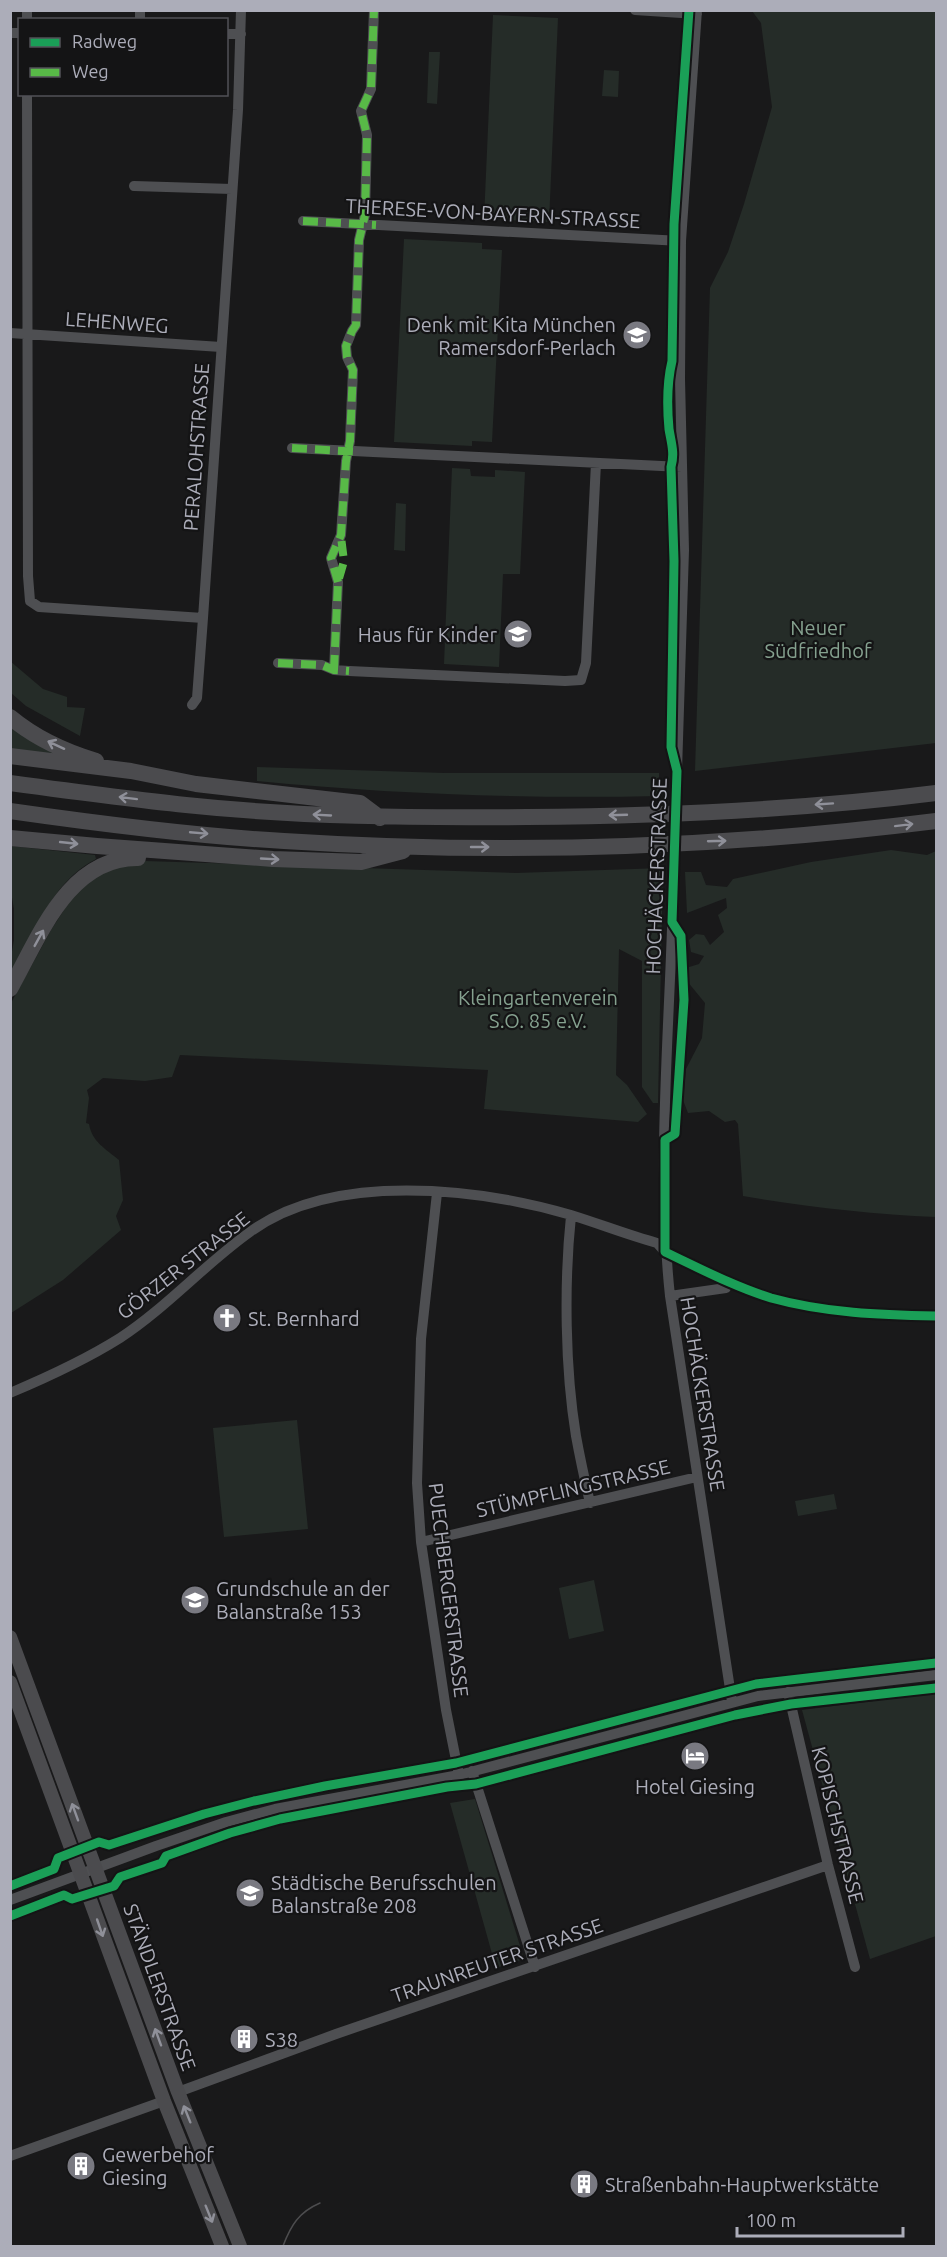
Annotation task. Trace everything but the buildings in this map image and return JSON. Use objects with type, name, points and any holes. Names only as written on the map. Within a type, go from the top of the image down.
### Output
[{"type":"highway","points":[[10,717],[47,741],[80,756],[131,771]]},
{"type":"highway","points":[[10,756],[131,771],[196,784],[360,802],[380,818]]},
{"type":"highway","points":[[10,783],[187,805],[380,818],[697,813],[936,793]]},
{"type":"highway","points":[[10,811],[140,828],[283,841],[422,846],[574,846],[763,840],[936,821]]},
{"type":"highway","points":[[10,838],[212,855],[361,862],[422,846]]},
{"type":"highway","points":[[10,989],[63,897],[76,882],[102,864],[123,857],[195,858],[212,855]]},
{"type":"main road","name":"STÄNDLERSTRASSE","points":[[10,1637],[178,2092],[240,2247]]},
{"type":"main road","name":"STÄNDLERSTRASSE","points":[[10,1682],[164,2101],[222,2247]]},
{"type":"street","name":"PERALOHSTRASSE","points":[[192,705],[196,698],[202,618],[232,189],[241,10]]},
{"type":"street","points":[[334,670],[338,582],[331,558],[341,535],[347,451],[350,441],[352,370],[346,346],[356,325],[359,240],[364,215],[367,135],[361,111],[371,89],[374,10]]},
{"type":"street","points":[[635,10],[697,12]]},
{"type":"street","name":"HOCHÄCKERSTRASSE","points":[[697,12],[681,241],[684,586],[665,1140],[665,1252],[732,1702]]},
{"type":"street","points":[[228,34],[241,34]]},
{"type":"street","points":[[27,96],[30,601],[39,607],[202,618]]},
{"type":"street","points":[[134,186],[232,189]]},
{"type":"street","name":"THERESE-VON-BAYERN-STRASSE","points":[[303,221],[681,241]]},
{"type":"street","name":"LEHENWEG","points":[[10,333],[221,346]]},
{"type":"street","points":[[292,448],[682,467]]},
{"type":"street","points":[[278,663],[322,665],[334,670],[581,680],[586,663],[596,463]]},
{"type":"street","name":"GÖRZER STRASSE","points":[[10,1393],[54,1375],[121,1337],[183,1289],[250,1231],[305,1204],[350,1194],[392,1191],[490,1198],[571,1216],[657,1243],[665,1252],[729,1281],[770,1297],[803,1306],[861,1313],[936,1316]]},
{"type":"street","name":"PUECHBERGERSTRASSE","points":[[436,1193],[418,1389],[417,1483],[421,1542],[446,1710],[459,1774]]},
{"type":"street","points":[[571,1216],[567,1290],[572,1394],[576,1435],[590,1503]]},
{"type":"street","points":[[670,1296],[726,1288],[729,1281]]},
{"type":"street","name":"STÜMPFLINGSTRASSE","points":[[421,1542],[697,1477]]},
{"type":"street","points":[[10,1900],[95,1867],[207,1828],[257,1814],[312,1801],[472,1771],[732,1702],[788,1692],[936,1675]]},
{"type":"street","name":"KOPISCHSTRASSE","points":[[788,1692],[828,1865],[855,1967]]},
{"type":"street","points":[[472,1771],[535,1967]]},
{"type":"street","name":"TRAUNREUTER STRASSE","points":[[178,2092],[357,2027],[828,1865]]},
{"type":"street","points":[[10,2156],[164,2101]]},
{"type":"green space","name":"Neuer Südfriedhof","points":[[752,11],[936,11],[936,743],[695,771],[710,288],[728,252],[772,107],[761,23]]},
{"type":"green space","points":[[493,15],[558,18],[549,222],[484,219]]},
{"type":"green space","points":[[429,52],[440,52],[437,104],[427,103]]},
{"type":"green space","points":[[604,70],[619,71],[618,97],[602,96]]},
{"type":"green space","points":[[404,239],[482,243],[482,249],[502,250],[492,442],[472,441],[472,446],[394,442]]},
{"type":"green space","points":[[452,468],[470,469],[471,476],[495,477],[495,470],[525,472],[520,574],[503,574],[499,667],[444,664]]},
{"type":"green space","points":[[396,503],[406,504],[405,551],[394,550]]},
{"type":"green space","points":[[10,661],[43,689],[67,697],[67,707],[85,708],[80,736],[26,706],[11,693]]},
{"type":"green space","points":[[10,727],[52,752],[52,755],[11,749]]},
{"type":"green space","points":[[257,767],[444,773],[659,773],[659,796],[508,796],[358,789],[257,781]]},
{"type":"green space","points":[[11,846],[95,855],[96,859],[67,881],[55,895],[11,977],[14,909],[11,892]]},
{"type":"green space","points":[[891,850],[927,855],[936,851],[936,1217],[839,1210],[743,1196],[738,1124],[735,1120],[725,1122],[709,1111],[688,1113],[683,1100],[686,1069],[702,1038],[705,1003],[687,981],[686,968],[699,964],[704,956],[691,952],[689,940],[696,934],[704,935],[710,945],[724,932],[718,915],[727,908],[726,898],[687,913],[685,872],[701,872],[706,885],[727,887],[733,879],[811,862]]},
{"type":"green space","name":"Kleingartenverein S.O. 85 e.V.","points":[[145,861],[516,873],[663,868],[658,1103],[653,1103],[642,1087],[642,961],[619,949],[616,1075],[627,1085],[647,1114],[638,1122],[484,1109],[488,1070],[180,1055],[172,1077],[145,1081],[103,1078],[87,1090],[89,1098],[86,1123],[89,1124],[96,1140],[119,1160],[123,1200],[116,1216],[121,1230],[63,1280],[11,1313],[11,1003],[51,930],[77,890],[107,869]]},
{"type":"green space","points":[[297,1420],[308,1529],[224,1537],[213,1428]]},
{"type":"green space","points":[[834,1494],[837,1509],[798,1516],[795,1501]]},
{"type":"green space","points":[[594,1580],[604,1631],[569,1639],[559,1588]]},
{"type":"green space","points":[[936,1693],[936,1936],[870,1959],[802,1710]]},
{"type":"green space","points":[[475,1799],[524,1959],[496,1968],[450,1803]]},
{"type":"tram line","points":[[283,2246],[297,2220],[306,2211],[320,2203]]},
{"type":"marked path","points":[[338,582],[331,558],[341,535],[346,461],[350,441],[353,370],[347,357],[346,346],[356,325],[359,240],[365,215],[367,135],[361,111],[371,89],[374,10]]},
{"type":"marked path","points":[[303,221],[376,225]]},
{"type":"marked path","points":[[292,448],[360,452]]},
{"type":"marked path","points":[[334,670],[338,582],[344,561],[341,537]]},
{"type":"marked path","points":[[278,663],[322,665],[334,670],[349,671]]},
{"type":"cycle path","points":[[689,10],[674,224],[672,361],[668,403],[673,452],[671,467],[674,561],[671,747],[677,771],[672,922],[681,936],[684,1000],[675,1134],[665,1140],[665,1252],[744,1288],[791,1303],[853,1312],[936,1316]]},
{"type":"cycle path","points":[[10,1886],[54,1869],[58,1858],[99,1842],[109,1845],[204,1814],[254,1801],[456,1763],[756,1684],[936,1663]]},
{"type":"cycle path","points":[[10,1916],[64,1895],[72,1899],[114,1886],[120,1877],[162,1863],[166,1856],[230,1833],[280,1819],[447,1787],[476,1784],[735,1715],[791,1704],[936,1688]]},
{"type":"place","name":"Denk mit Kita München Ramersdorf-Perlach","points":[[637,335]]},
{"type":"place","name":"Haus für Kinder","points":[[518,634]]},
{"type":"place","name":"St. Bernhard","points":[[227,1318]]},
{"type":"place","name":"Grundschule an der Balanstraße 153","points":[[195,1600]]},
{"type":"place","name":"Hotel Giesing","points":[[695,1756]]},
{"type":"place","name":"Städtische Berufsschulen Balanstraße 208","points":[[250,1893]]},
{"type":"place","name":"S38","points":[[244,2039]]},
{"type":"place","name":"Gewerbehof Giesing","points":[[81,2166]]},
{"type":"place","name":"Straßenbahn-Hauptwerkstätte","points":[[584,2184]]}]
